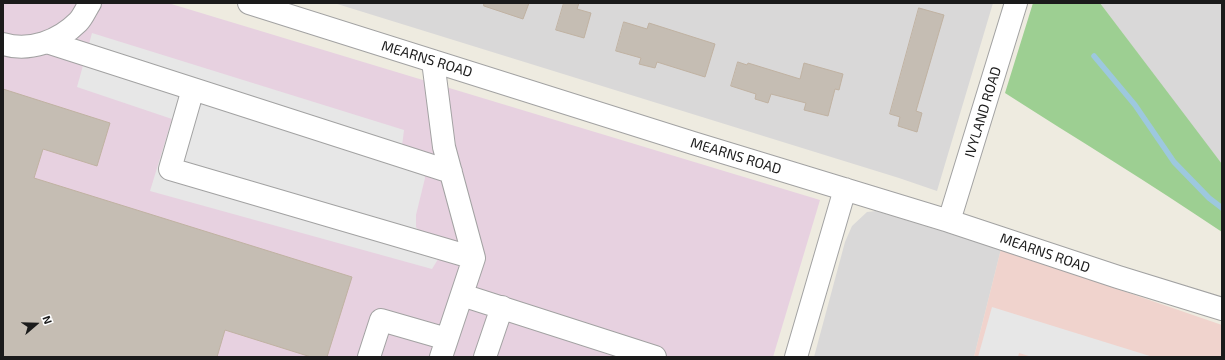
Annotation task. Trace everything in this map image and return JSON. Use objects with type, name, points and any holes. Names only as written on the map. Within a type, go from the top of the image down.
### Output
[{"type":"street","points":[[3,44],[30,47],[60,38],[80,21],[90,3]]},
{"type":"street","name":"MEARNS ROAD","points":[[249,3],[949,221],[1118,278],[1222,309]]},
{"type":"street","name":"IVYLAND ROAD","points":[[949,221],[1016,3]]},
{"type":"street","points":[[47,42],[450,172]]},
{"type":"street","points":[[369,357],[381,320],[444,348],[474,258],[444,147],[433,61]]},
{"type":"street","points":[[193,89],[170,169],[474,258]]},
{"type":"street","points":[[796,357],[845,189]]},
{"type":"street","points":[[462,295],[655,357]]},
{"type":"street","points":[[484,357],[502,308]]},
{"type":"shaded area","points":[[3,3],[168,3],[820,200],[773,357],[3,357]]},
{"type":"shaded area","points":[[334,3],[993,3],[937,191]]},
{"type":"shaded area","points":[[1100,3],[1222,3],[1222,164],[1195,130]]},
{"type":"shaded area","points":[[92,33],[404,130],[402,146],[420,150],[425,178],[416,215],[416,227],[440,256],[432,269],[150,191],[172,119],[77,87]]},
{"type":"shaded area","points":[[876,211],[1001,249],[974,357],[814,357],[845,242],[852,226],[867,212]]},
{"type":"shaded area","points":[[1001,249],[1222,325],[1222,357],[974,357]]},
{"type":"shaded area","points":[[992,307],[1153,357],[1032,357],[1019,353],[1018,357],[978,357]]},
{"type":"green space","points":[[1033,3],[1100,3],[1222,164],[1222,232],[1005,93]]},
{"type":"building","points":[[484,3],[529,3],[523,19],[484,6]]},
{"type":"building","points":[[564,3],[579,3],[577,9],[591,13],[584,38],[556,30]]},
{"type":"building","points":[[919,8],[944,15],[916,111],[922,113],[917,132],[898,126],[900,117],[890,114]]},
{"type":"building","points":[[624,22],[647,29],[649,23],[715,44],[705,77],[657,62],[655,68],[639,64],[641,58],[616,51]]},
{"type":"building","points":[[738,62],[747,65],[748,63],[800,79],[804,63],[843,74],[839,90],[835,89],[828,116],[804,110],[806,103],[771,94],[768,103],[755,99],[756,94],[731,86]]},
{"type":"building","points":[[3,89],[110,123],[97,166],[43,149],[34,178],[352,277],[327,357],[311,357],[225,330],[217,357],[3,357]]},
{"type":"waterway","points":[[1094,56],[1135,105],[1174,162],[1209,198],[1222,208]]}]
